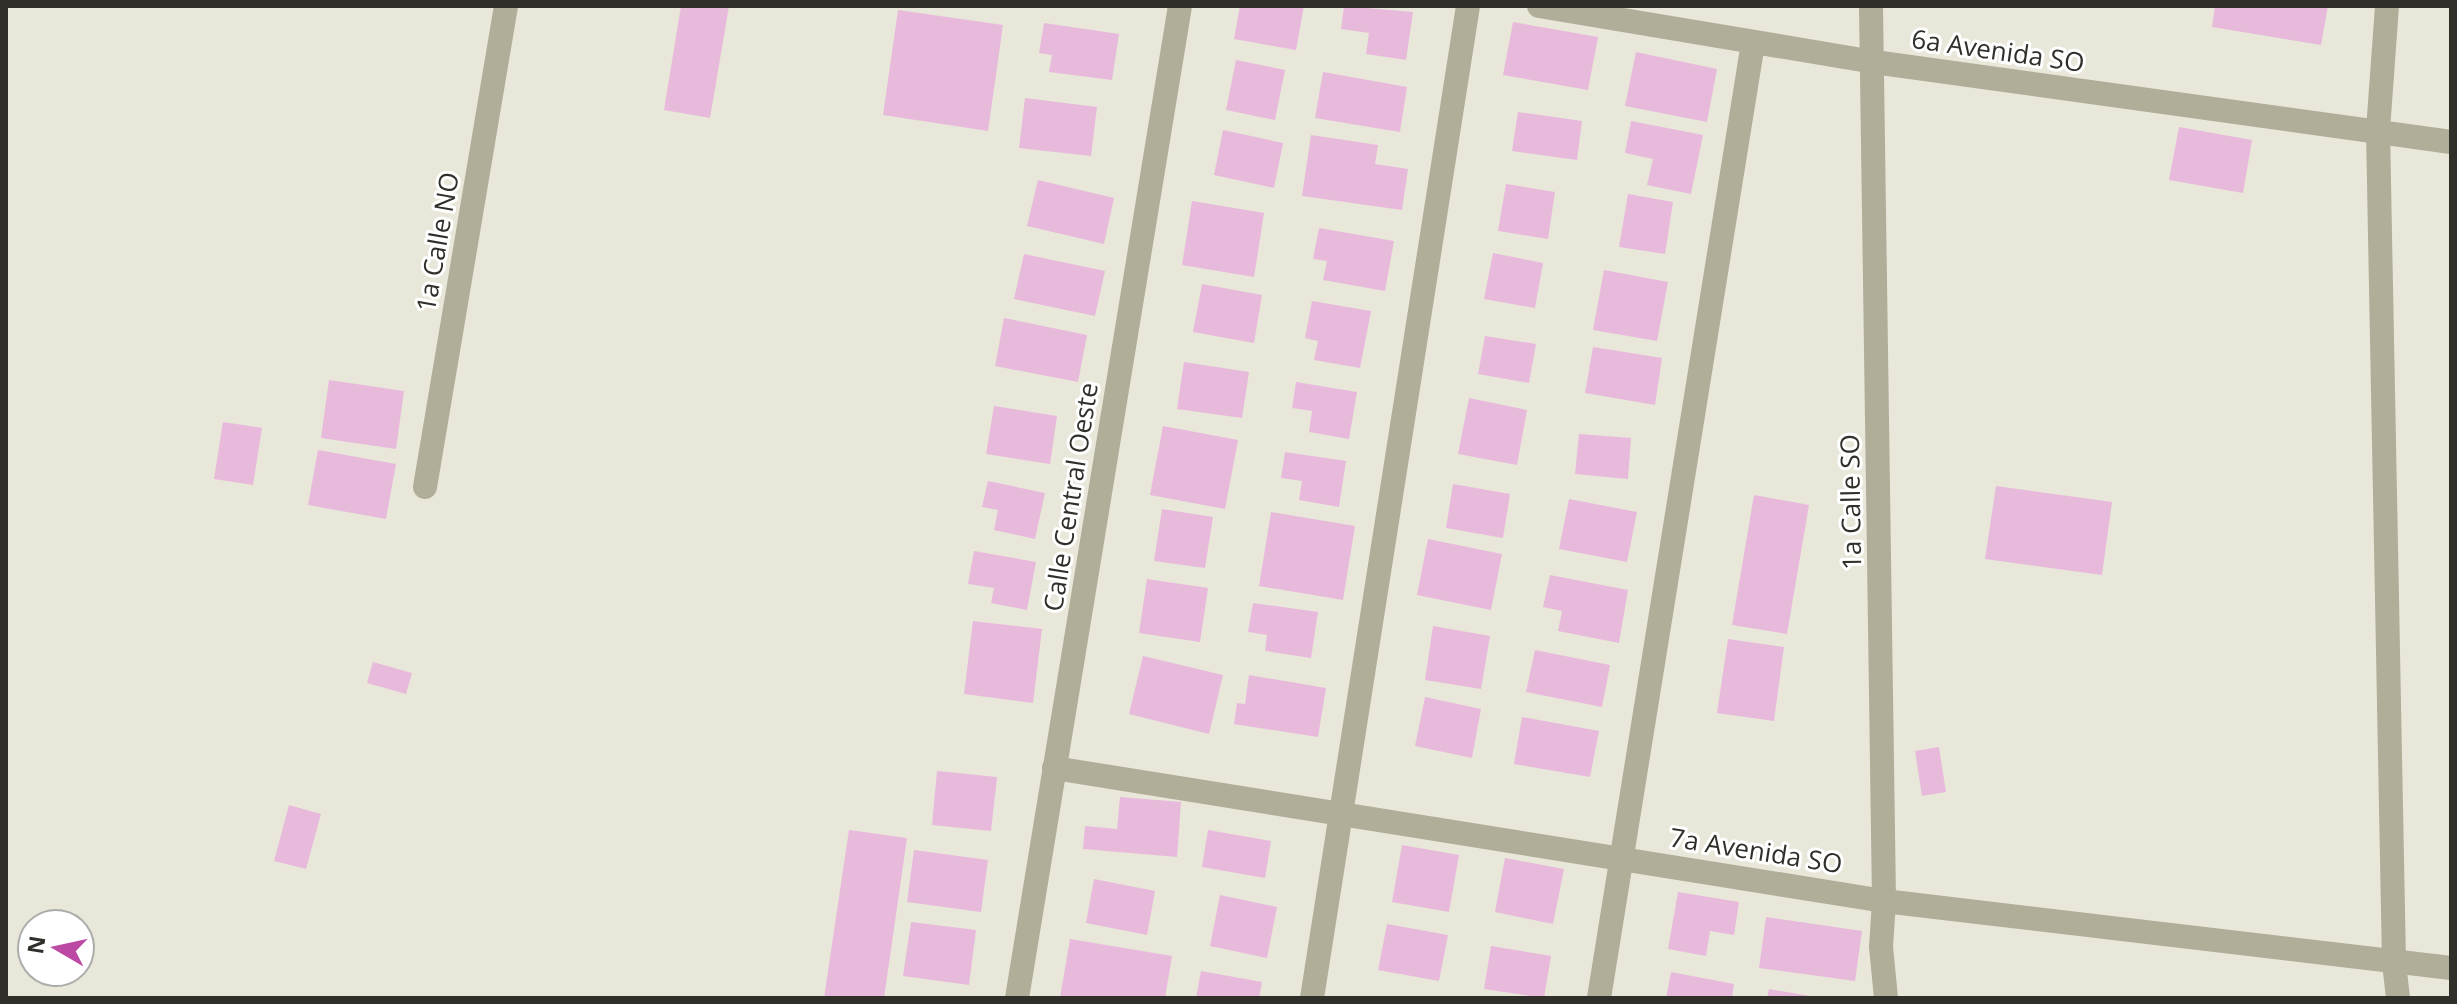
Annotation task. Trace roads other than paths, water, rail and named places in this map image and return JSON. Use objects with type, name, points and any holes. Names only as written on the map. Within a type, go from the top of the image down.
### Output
[{"type":"street","name":"1a Calle NO","points":[[425,487],[506,6]]},
{"type":"street","name":"Calle Central Oeste","points":[[1017,998],[1180,6]]},
{"type":"street","points":[[1312,998],[1468,6]]},
{"type":"street","name":"6a Avenida SO","points":[[1539,6],[1874,62],[2451,142]]},
{"type":"street","name":"1a Calle SO","points":[[1871,6],[1884,901],[1881,947],[1886,998]]},
{"type":"street","points":[[2387,6],[2378,130],[2394,963],[2398,998]]},
{"type":"street","points":[[1599,998],[1753,43]]},
{"type":"street","name":"7a Avenida SO","points":[[1054,768],[1884,901],[2451,968]]},
{"type":"street","points":[[1875,998],[1881,947]]}]
